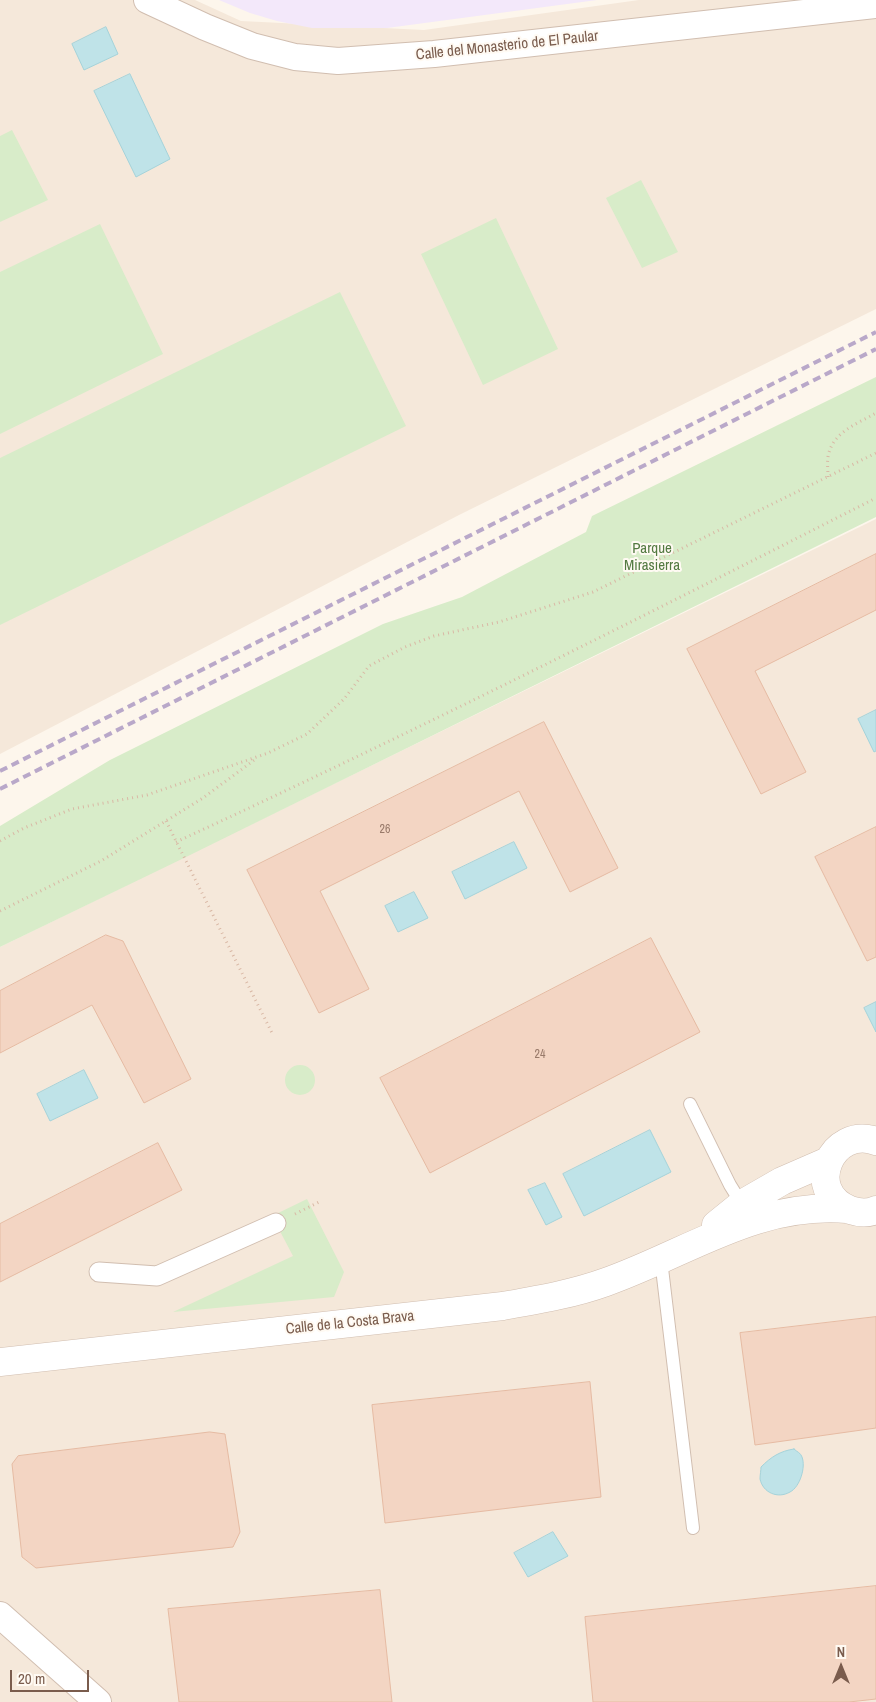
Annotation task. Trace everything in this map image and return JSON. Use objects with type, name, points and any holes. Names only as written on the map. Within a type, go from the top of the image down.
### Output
[{"type":"street","name":"Calle del Monasterio de El Paular","points":[[147,0],[205,28],[252,46],[295,57],[338,61],[434,54],[876,5]]},
{"type":"street","points":[[865,1212],[840,1205],[832,1197],[827,1187],[825,1174],[828,1161],[833,1153],[844,1144],[872,1137]]},
{"type":"street","name":"Calle de la Costa Brava","points":[[0,1362],[503,1306],[541,1300],[605,1283],[661,1260],[691,1245],[747,1212],[782,1181],[828,1161]]},
{"type":"street","name":"Calle de la Costa Brava","points":[[747,1212],[828,1207],[865,1212]]},
{"type":"street","points":[[100,1272],[157,1276],[276,1223]]},
{"type":"street","points":[[0,1615],[98,1702]]},
{"type":"lane","points":[[690,1104],[730,1185],[747,1212]]},
{"type":"lane","points":[[661,1260],[693,1528]]},
{"type":"path","points":[[828,477],[828,456],[835,440],[842,432],[876,413]]},
{"type":"path","points":[[0,841],[24,828],[72,809],[147,795],[260,756],[308,734],[344,699],[369,666],[405,647],[434,636],[498,622],[593,592],[876,453]]},
{"type":"path","points":[[176,842],[274,797],[645,616],[876,498]]},
{"type":"path","points":[[0,911],[101,861],[203,798],[260,756]]},
{"type":"path","points":[[166,821],[272,1033]]},
{"type":"shaded area","points":[[0,0],[195,0],[241,21],[424,30],[639,0],[876,0],[876,309],[459,515],[0,754]]},
{"type":"shaded area","points":[[219,0],[597,0],[387,28],[312,28],[250,13]]},
{"type":"shaded area","points":[[876,519],[876,1702],[0,1702],[0,947]]},
{"type":"green space","points":[[12,130],[48,200],[0,222],[0,136]]},
{"type":"green space","points":[[641,180],[678,252],[642,268],[606,198]]},
{"type":"green space","points":[[496,218],[558,349],[483,385],[421,254]]},
{"type":"green space","points":[[100,224],[163,354],[0,434],[0,272]]},
{"type":"green space","points":[[340,292],[406,426],[0,625],[0,458]]},
{"type":"green space","name":"Parque Mirasierra","points":[[876,377],[876,517],[0,947],[0,826],[110,760],[383,624],[462,597],[586,532],[592,516]]},
{"type":"green space","points":[[300,1065],[311,1069],[315,1080],[311,1091],[300,1095],[289,1091],[285,1080],[289,1069]]},
{"type":"green space","points":[[307,1199],[344,1272],[334,1297],[173,1312],[293,1256],[272,1216]]},
{"type":"water","points":[[106,27],[118,54],[84,70],[72,44]]},
{"type":"water","points":[[130,74],[170,159],[136,177],[94,91]]},
{"type":"water","points":[[876,710],[876,751],[874,752],[858,719]]},
{"type":"water","points":[[514,842],[527,868],[465,899],[452,872]]},
{"type":"water","points":[[414,892],[428,918],[398,932],[385,906]]},
{"type":"water","points":[[876,1002],[876,1032],[864,1008]]},
{"type":"water","points":[[84,1070],[98,1098],[50,1121],[37,1094]]},
{"type":"water","points":[[650,1130],[671,1172],[584,1216],[563,1174]]},
{"type":"water","points":[[545,1183],[562,1217],[546,1225],[528,1190]]},
{"type":"water","points":[[794,1449],[801,1454],[803,1461],[803,1471],[797,1486],[790,1492],[781,1495],[768,1491],[764,1488],[760,1479],[761,1467],[776,1455]]},
{"type":"water","points":[[553,1532],[568,1556],[528,1577],[514,1553]]},
{"type":"building","points":[[876,554],[876,610],[755,671],[806,772],[761,794],[687,649]]},
{"type":"building","points":[[544,722],[618,868],[570,892],[519,791],[320,891],[369,989],[319,1013],[247,870]]},
{"type":"building","points":[[876,827],[876,957],[867,961],[815,857]]},
{"type":"building","points":[[106,935],[123,941],[191,1079],[144,1103],[92,1005],[0,1053],[0,991]]},
{"type":"building","points":[[651,938],[700,1032],[430,1173],[380,1078]]},
{"type":"building","points":[[158,1143],[182,1190],[0,1282],[0,1224]]},
{"type":"building","points":[[876,1317],[876,1428],[755,1445],[740,1333]]},
{"type":"building","points":[[590,1382],[601,1497],[385,1523],[372,1405]]},
{"type":"building","points":[[210,1432],[225,1434],[240,1532],[233,1547],[36,1568],[22,1557],[12,1464],[18,1456]]},
{"type":"building","points":[[876,1586],[876,1699],[849,1702],[593,1702],[585,1617]]},
{"type":"building","points":[[380,1590],[392,1702],[179,1702],[168,1609]]},
{"type":"railway","points":[[0,771],[876,332]]},
{"type":"railway","points":[[0,789],[876,349]]}]
